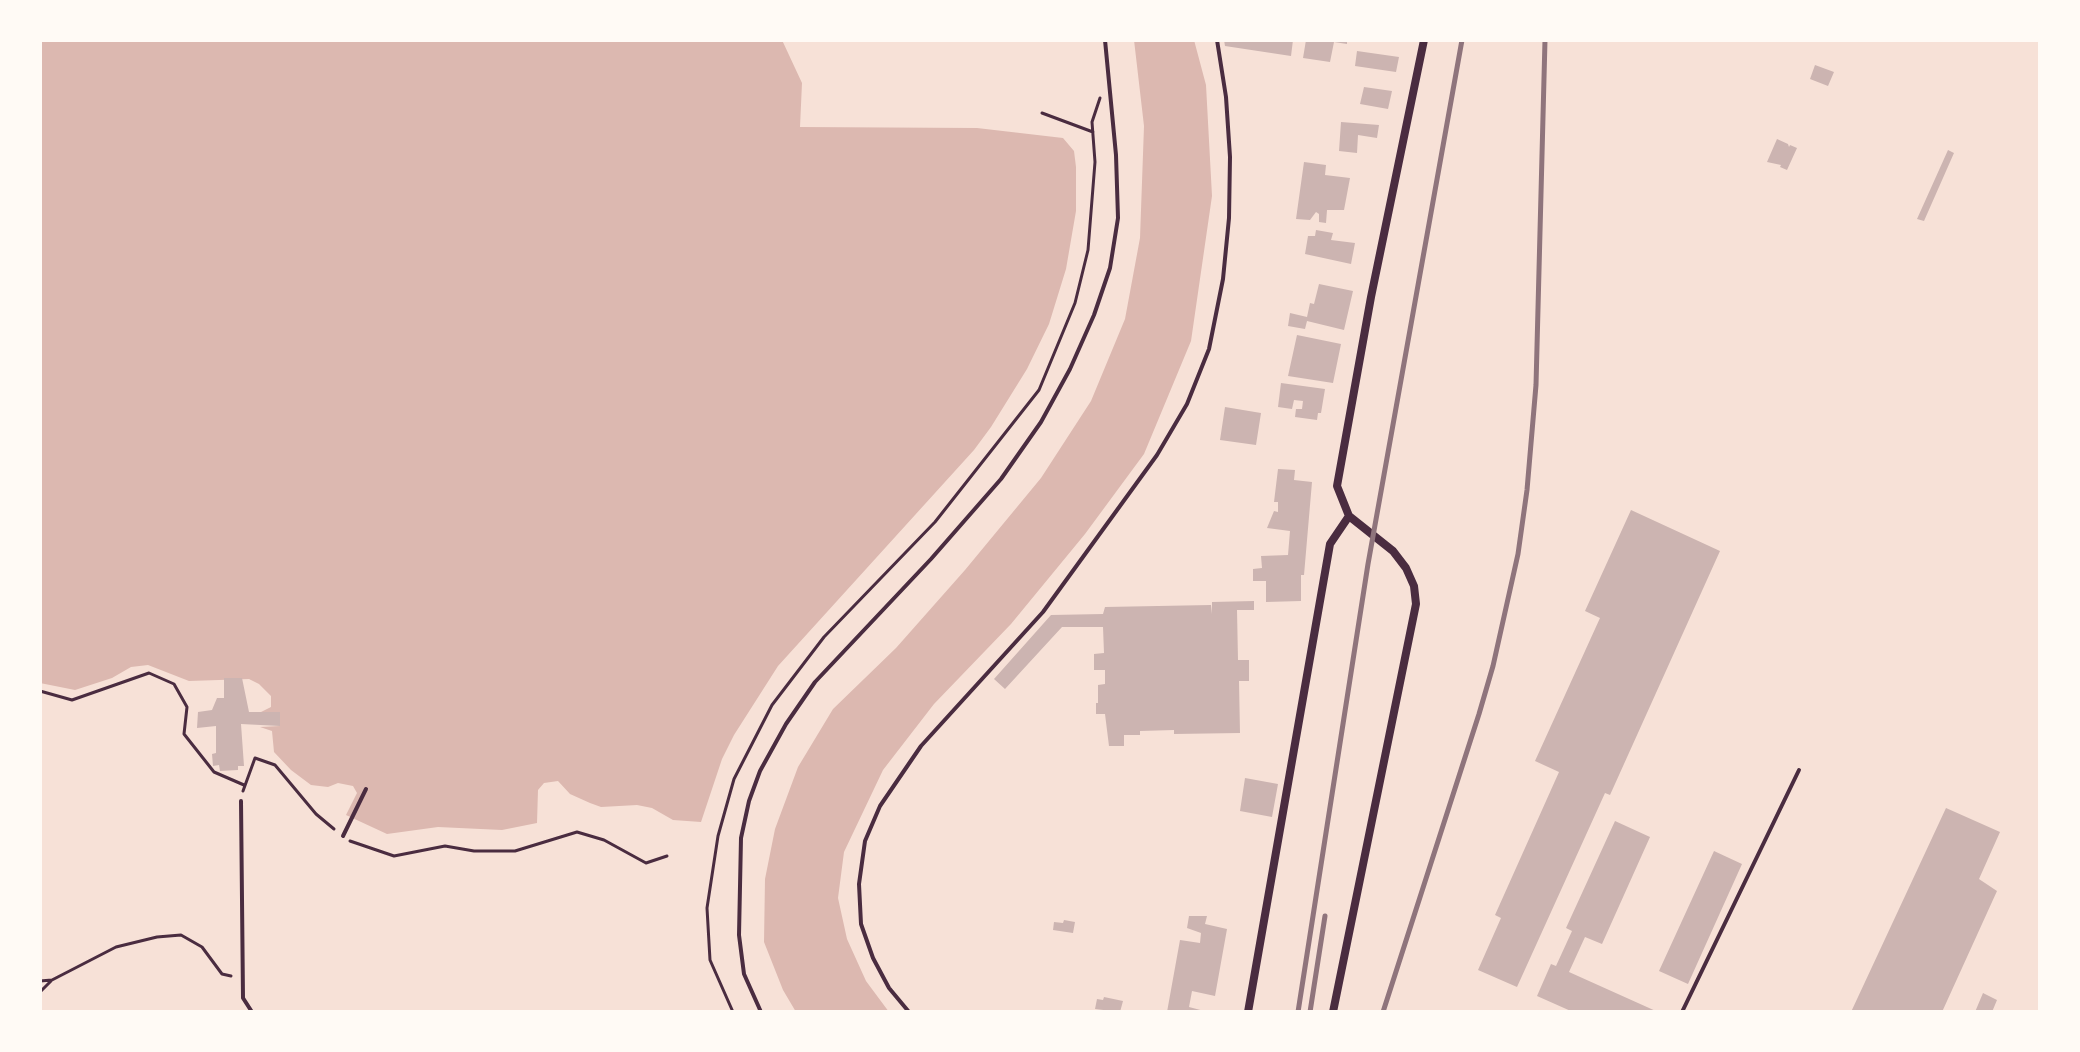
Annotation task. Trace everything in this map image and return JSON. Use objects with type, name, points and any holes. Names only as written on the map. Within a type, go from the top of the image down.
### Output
[{"type":"street","points":[[1333,1012],[1416,604],[1414,586],[1406,568],[1393,551],[1349,516],[1337,486],[1371,297],[1424,40]]},
{"type":"street","points":[[1248,1012],[1330,544],[1349,516]]},
{"type":"lane","points":[[761,1012],[744,974],[739,935],[741,838],[749,801],[760,771],[786,724],[815,682],[1001,479],[1041,422],[1070,369],[1094,315],[1110,268],[1118,218],[1116,155],[1105,40]]},
{"type":"lane","points":[[909,1012],[889,988],[873,958],[861,924],[859,884],[865,841],[880,806],[921,746],[1043,612],[1142,477],[1187,404],[1209,349],[1223,279],[1229,218],[1230,157],[1226,97],[1217,40]]},
{"type":"lane","points":[[1682,1012],[1799,770]]},
{"type":"lane","points":[[343,836],[366,789]]},
{"type":"lane","points":[[241,801],[243,998],[252,1012]]},
{"type":"path","points":[[1042,113],[1093,132]]},
{"type":"path","points":[[733,1012],[710,960],[707,908],[718,836],[734,779],[772,705],[824,637],[935,522],[1039,390],[1075,303],[1088,250],[1095,162],[1092,122]]},
{"type":"path","points":[[40,691],[72,700],[149,673],[174,684],[187,707],[184,734],[214,772],[244,785]]},
{"type":"path","points":[[241,801],[255,758],[275,765],[316,814],[352,843],[394,856],[445,846],[474,851],[515,851],[577,832],[604,840],[646,863],[667,856]]},
{"type":"path","points":[[40,992],[52,980],[116,947],[181,935],[202,947],[222,974],[243,979]]},
{"type":"path","points":[[40,981],[52,980]]},
{"type":"shaded area","points":[[40,40],[782,40],[802,83],[800,127],[977,128],[1063,138],[1074,151],[1076,167],[1076,211],[1066,269],[1049,324],[1027,369],[991,427],[974,450],[778,666],[722,759],[701,822],[673,820],[652,808],[637,805],[601,807],[570,794],[558,781],[544,783],[538,790],[537,823],[502,830],[438,827],[387,834],[346,815],[357,793],[353,786],[338,783],[328,787],[311,785],[274,752],[272,731],[260,727],[280,726],[280,712],[261,712],[271,707],[271,696],[249,679],[189,681],[148,665],[131,667],[112,678],[75,690],[40,683]]},
{"type":"shaded area","points":[[1134,40],[1194,40],[1206,85],[1212,196],[1191,341],[1144,454],[1085,534],[1011,624],[934,704],[883,770],[844,852],[838,898],[847,939],[866,981],[889,1012],[796,1012],[783,990],[764,942],[765,879],[775,829],[798,767],[833,709],[896,648],[1041,478],[1091,401],[1125,319],[1140,238],[1144,126]]},
{"type":"building","points":[[1224,40],[1293,40],[1291,56],[1225,46]]},
{"type":"building","points":[[1306,40],[1347,40],[1347,44],[1334,42],[1330,62],[1303,58]]},
{"type":"building","points":[[1357,51],[1399,57],[1396,72],[1355,66]]},
{"type":"building","points":[[1815,65],[1834,72],[1828,86],[1810,79]]},
{"type":"building","points":[[1364,87],[1392,91],[1388,109],[1360,104]]},
{"type":"building","points":[[1341,122],[1379,125],[1377,138],[1358,135],[1357,153],[1339,151]]},
{"type":"building","points":[[1777,139],[1797,148],[1787,170],[1781,165],[1767,162]]},
{"type":"building","points":[[1948,150],[1954,153],[1924,221],[1917,219]]},
{"type":"building","points":[[1304,162],[1326,165],[1325,175],[1350,178],[1344,210],[1327,210],[1326,223],[1319,222],[1316,212],[1310,220],[1296,219]]},
{"type":"building","points":[[1316,230],[1333,233],[1331,240],[1355,243],[1351,264],[1305,254],[1308,236],[1315,236]]},
{"type":"building","points":[[1319,284],[1353,291],[1344,330],[1307,321],[1305,329],[1288,326],[1290,313],[1307,317]]},
{"type":"building","points":[[1297,335],[1341,344],[1333,383],[1288,376]]},
{"type":"building","points":[[1281,383],[1325,389],[1317,420],[1295,417],[1296,409],[1302,409],[1303,401],[1294,400],[1292,409],[1278,407]]},
{"type":"building","points":[[1225,407],[1261,413],[1256,445],[1220,440]]},
{"type":"building","points":[[1278,469],[1295,470],[1294,480],[1312,482],[1301,601],[1266,602],[1266,581],[1253,581],[1253,569],[1262,568],[1261,556],[1288,555],[1290,531],[1267,528],[1274,511],[1278,512],[1278,502],[1274,502]]},
{"type":"building","points":[[1631,510],[1720,551],[1610,795],[1605,793],[1517,987],[1478,970],[1501,918],[1495,915],[1559,772],[1535,761],[1600,618],[1585,611]]},
{"type":"building","points":[[1254,601],[1254,610],[1237,610],[1238,660],[1249,660],[1249,681],[1239,681],[1240,733],[1140,731],[1140,735],[1124,735],[1124,746],[1109,746],[1105,714],[1096,714],[1098,685],[1105,684],[1105,670],[1094,670],[1094,654],[1104,653],[1103,627],[1062,627],[1005,689],[994,679],[1051,615],[1103,614],[1105,607],[1211,605],[1212,614],[1212,602]]},
{"type":"building","points":[[224,678],[242,678],[249,712],[280,712],[280,726],[241,724],[244,766],[238,766],[238,770],[220,771],[219,765],[213,766],[216,726],[197,728],[198,712],[212,710],[217,698],[224,698]]},
{"type":"building","points":[[1245,778],[1278,784],[1272,817],[1240,811]]},
{"type":"building","points":[[1946,808],[2000,832],[1979,879],[1997,891],[1942,1012],[1851,1012]]},
{"type":"building","points":[[1615,821],[1650,837],[1602,944],[1585,937],[1569,972],[1658,1012],[1573,1012],[1537,996],[1551,964],[1556,966],[1572,931],[1566,928]]},
{"type":"building","points":[[1714,851],[1742,864],[1688,984],[1659,971]]},
{"type":"building","points":[[1189,916],[1207,916],[1205,924],[1227,929],[1215,996],[1192,991],[1189,1007],[1208,1012],[1167,1012],[1180,940],[1200,943],[1201,933],[1187,928]]},
{"type":"building","points":[[1064,920],[1075,922],[1073,933],[1053,930],[1054,922],[1063,923]]},
{"type":"building","points":[[1983,993],[1997,1000],[1992,1012],[1975,1012]]},
{"type":"building","points":[[1104,997],[1123,1001],[1120,1012],[1095,1009],[1097,999],[1103,1000]]},
{"type":"railway","points":[[1298,1012],[1368,564],[1462,40]]},
{"type":"railway","points":[[1383,1012],[1479,714],[1518,554],[1536,385],[1545,40]]},
{"type":"railway","points":[[1310,1012],[1325,916]]}]
